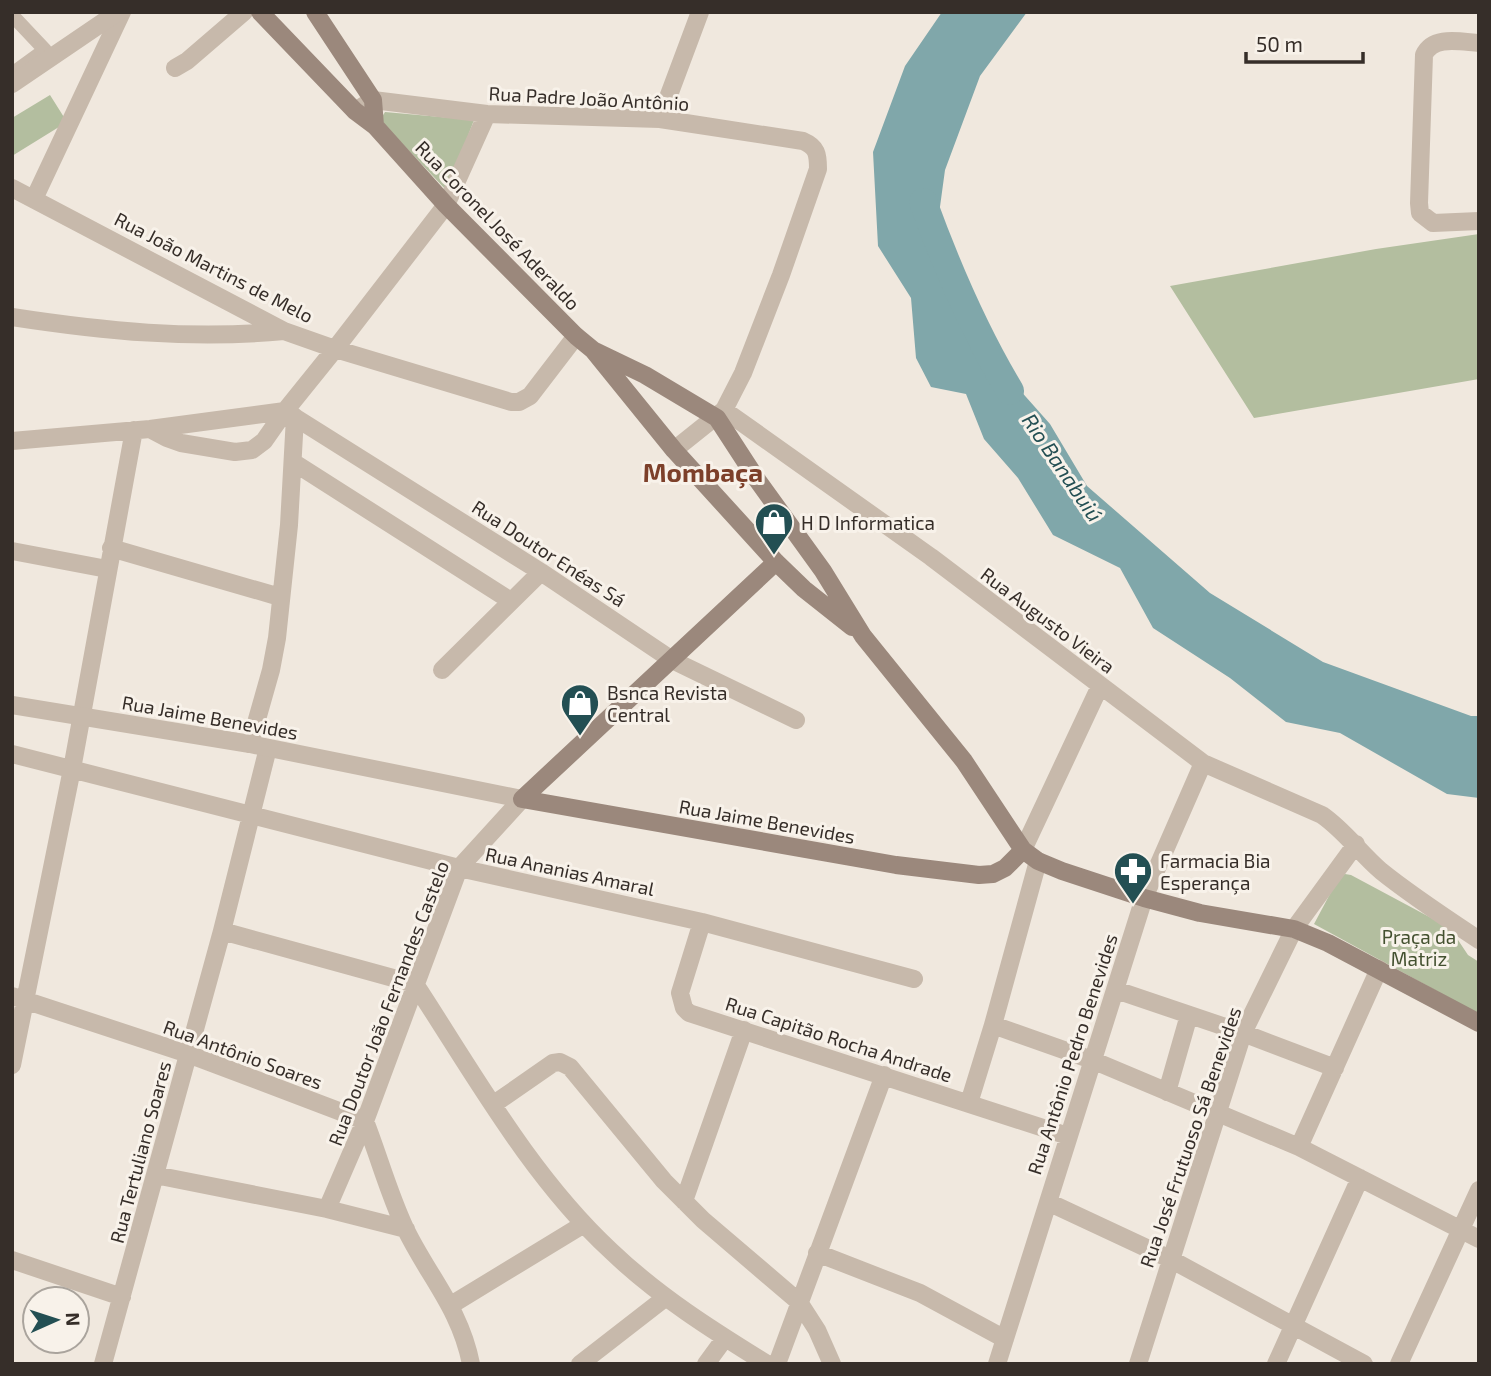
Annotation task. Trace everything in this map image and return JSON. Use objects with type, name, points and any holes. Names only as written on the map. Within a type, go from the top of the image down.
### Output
[{"type":"main road","name":"Rua Coronel José Aderaldo","points":[[260,12],[355,111],[375,126],[446,205],[593,350],[674,450],[776,562],[804,589],[863,636]]},
{"type":"main road","points":[[315,12],[373,100],[375,126]]},
{"type":"main road","name":"Rua Coronel José Aderaldo","points":[[593,350],[720,414],[758,481],[823,571],[863,636],[964,761],[1023,850]]},
{"type":"main road","name":"Rua Doutor João Fernandes Castelo","points":[[522,799],[776,562]]},
{"type":"main road","name":"Rua Jaime Benevides","points":[[522,799],[896,865],[979,875],[993,874],[1023,850]]},
{"type":"main road","points":[[1023,850],[1038,861],[1144,898],[1200,913],[1294,929],[1328,943],[1479,1023]]},
{"type":"street","points":[[12,84],[120,12]]},
{"type":"street","points":[[34,199],[120,12]]},
{"type":"street","points":[[175,68],[187,61],[243,12]]},
{"type":"street","points":[[660,119],[700,12]]},
{"type":"street","points":[[12,15],[44,50],[12,74]]},
{"type":"street","points":[[1479,43],[1433,43],[1424,55],[1419,203],[1420,213],[1433,223],[1479,221]]},
{"type":"street","points":[[355,111],[373,100]]},
{"type":"street","name":"Rua Padre João Antônio","points":[[373,100],[487,114],[660,119],[803,141],[812,145],[817,151],[818,169],[757,341],[720,414]]},
{"type":"street","points":[[142,429],[181,443],[235,452],[251,450],[264,441],[290,414],[335,349],[446,205],[487,114]]},
{"type":"street","name":"Rua João Martins de Melo","points":[[12,188],[284,331],[511,402],[519,402],[530,396],[576,336]]},
{"type":"street","points":[[12,317],[141,333],[242,335],[284,331]]},
{"type":"street","points":[[12,441],[290,414]]},
{"type":"street","name":"Rua Tertuliano Soares","points":[[103,1364],[252,814],[280,597],[293,462],[290,414]]},
{"type":"street","name":"Rua Doutor Enéas Sá","points":[[290,414],[541,572],[671,660],[796,720]]},
{"type":"street","points":[[674,450],[720,414]]},
{"type":"street","name":"Rua Augusto Vieira","points":[[720,414],[931,557],[1203,763],[1322,816],[1339,827],[1378,868],[1401,887],[1479,940]]},
{"type":"street","points":[[176,425],[181,443]]},
{"type":"street","points":[[12,1065],[19,998],[72,769],[111,548],[142,429]]},
{"type":"street","points":[[293,462],[511,601]]},
{"type":"street","points":[[111,548],[280,597]]},
{"type":"street","points":[[12,551],[107,569]]},
{"type":"street","points":[[442,670],[541,572]]},
{"type":"street","points":[[1023,850],[1100,686]]},
{"type":"street","name":"Rua Jaime Benevides","points":[[12,705],[259,746],[522,799]]},
{"type":"street","name":"Rua Ananias Amaral","points":[[12,754],[459,869],[702,922],[914,979]]},
{"type":"street","name":"Rua Antônio Pedro Benevides","points":[[997,1364],[1144,898],[1203,763]]},
{"type":"street","name":"Rua Doutor João Fernandes Castelo","points":[[327,1209],[365,1121],[459,869],[522,799]]},
{"type":"street","name":"Rua José Frutuoso Sá Benevides","points":[[1138,1364],[1243,1033],[1294,929],[1356,844]]},
{"type":"street","points":[[969,1103],[1038,861]]},
{"type":"street","name":"Rua Capitão Rocha Andrade","points":[[702,922],[680,993],[684,1008],[689,1013],[1068,1136]]},
{"type":"street","points":[[222,931],[415,984],[539,1170],[584,1224],[610,1251],[665,1298],[766,1364]]},
{"type":"street","points":[[1299,1147],[1379,969]]},
{"type":"street","points":[[1116,990],[1243,1033],[1335,1068]]},
{"type":"street","name":"Rua Antônio Soares","points":[[19,998],[188,1054],[365,1121]]},
{"type":"street","points":[[1167,1091],[1189,1015]]},
{"type":"street","points":[[993,1025],[1092,1060],[1299,1147],[1479,1239]]},
{"type":"street","points":[[684,1201],[744,1030]]},
{"type":"street","points":[[494,1104],[553,1063],[560,1062],[570,1067],[664,1181],[799,1302],[817,1330],[832,1364]]},
{"type":"street","points":[[777,1364],[884,1075]]},
{"type":"street","points":[[365,1121],[406,1229],[451,1305],[471,1364]]},
{"type":"street","points":[[155,1175],[327,1209],[406,1229]]},
{"type":"street","points":[[1276,1364],[1360,1178]]},
{"type":"street","points":[[1399,1364],[1479,1191]]},
{"type":"street","points":[[1048,1202],[1170,1259],[1364,1364]]},
{"type":"street","points":[[451,1305],[584,1224]]},
{"type":"street","points":[[817,1253],[920,1293],[1005,1339]]},
{"type":"street","points":[[12,1260],[121,1297]]},
{"type":"street","points":[[580,1364],[665,1298]]},
{"type":"street","points":[[706,1364],[725,1338]]},
{"type":"green space","points":[[50,95],[67,122],[12,156],[12,118]]},
{"type":"green space","points":[[385,112],[474,120],[447,191],[380,120]]},
{"type":"green space","points":[[1479,234],[1479,379],[1254,418],[1170,286],[1376,249]]},
{"type":"green space","name":"Praça da Matriz","points":[[1345,874],[1450,928],[1468,955],[1479,962],[1479,1014],[1314,924],[1339,877]]},
{"type":"water","name":"Rio Banabuiú","points":[[942,12],[1027,12],[980,76],[945,170],[933,258],[963,326],[1050,424],[1087,486],[1210,593],[1323,662],[1471,716],[1479,716],[1479,798],[1447,794],[1340,733],[1286,722],[1230,678],[1153,628],[1120,568],[1053,535],[1018,478],[984,439],[966,394],[931,387],[916,358],[911,298],[878,246],[873,152],[905,66]]},
{"type":"waterway","name":"Rio Banabuiú","points":[[923,202],[962,299],[1010,391]]},
{"type":"place","name":"H D Informatica","points":[[774,556]]},
{"type":"place","name":"Bsnca Revista Central","points":[[580,737]]},
{"type":"place","name":"Farmacia Bia Esperança","points":[[1133,905]]},
{"type":"district","name":"Mombaça","points":[[703,471]]}]
